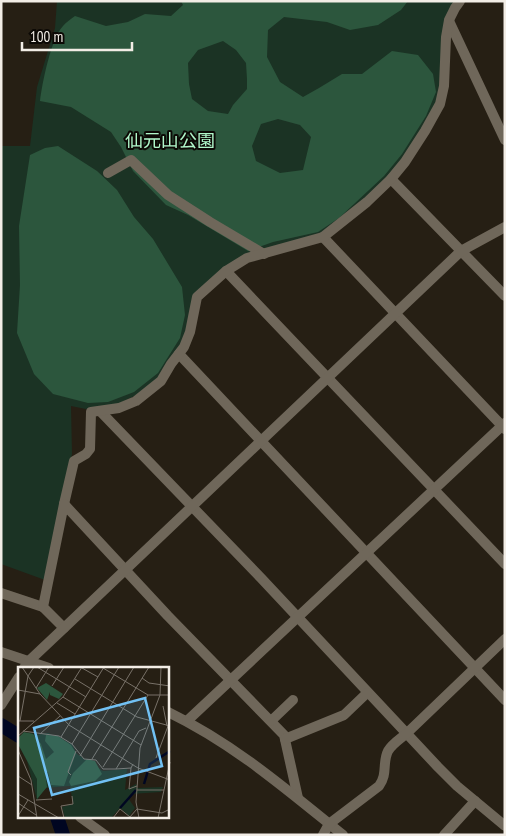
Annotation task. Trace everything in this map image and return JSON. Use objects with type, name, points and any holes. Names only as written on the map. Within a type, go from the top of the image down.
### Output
[{"type":"street","points":[[43,607],[74,461],[86,454],[90,449],[91,412],[119,408],[136,401],[162,381],[171,364],[184,347],[190,332],[197,297],[226,271],[247,258],[323,238],[391,179],[405,162],[440,104],[444,86],[446,37],[449,20],[460,1]]},
{"type":"street","points":[[449,20],[505,140]]},
{"type":"street","points":[[108,173],[131,160],[168,195],[264,254]]},
{"type":"street","points":[[391,179],[505,296]]},
{"type":"street","points":[[26,665],[461,251],[505,227]]},
{"type":"street","points":[[187,721],[231,682],[366,552],[504,426],[323,238]]},
{"type":"street","points":[[226,271],[505,564]]},
{"type":"street","points":[[179,354],[505,700]]},
{"type":"street","points":[[100,411],[406,734],[458,786],[505,826]]},
{"type":"street","points":[[64,504],[124,570],[284,735],[298,798]]},
{"type":"street","points":[[1,593],[43,607],[64,628]]},
{"type":"street","points":[[323,835],[329,824],[383,781],[386,757],[391,746],[406,734],[505,639]]},
{"type":"street","points":[[1,652],[26,665],[41,667]]},
{"type":"street","points":[[1,705],[18,679]]},
{"type":"street","points":[[285,738],[344,715],[367,693]]},
{"type":"street","points":[[271,721],[293,700]]},
{"type":"street","points":[[169,712],[237,751],[343,835]]},
{"type":"street","points":[[444,835],[476,801]]},
{"type":"street","points":[[81,818],[105,835]]},
{"type":"green space","name":"仙元山公園","points":[[57,1],[457,1],[442,62],[437,102],[420,135],[390,178],[320,236],[244,256],[201,288],[181,345],[162,375],[147,390],[118,404],[86,409],[71,406],[72,454],[45,580],[1,564],[1,146],[30,146],[37,87],[55,28]]},
{"type":"green space","points":[[181,1],[408,1],[401,10],[378,25],[350,30],[327,22],[284,17],[268,30],[267,57],[280,82],[303,97],[342,74],[362,74],[392,51],[418,55],[433,74],[436,92],[426,116],[402,154],[384,176],[339,218],[318,232],[273,242],[248,251],[188,215],[166,205],[133,171],[111,132],[71,107],[40,101],[45,73],[55,40],[64,25],[75,16],[106,26],[128,22],[145,14],[171,16],[183,5]],"holes":[[[223,41],[236,50],[246,63],[247,89],[228,114],[208,111],[192,99],[189,84],[188,63],[198,50]],[[278,119],[300,125],[311,137],[303,170],[280,173],[256,161],[252,146],[261,124]]]},
{"type":"green space","points":[[58,146],[97,171],[117,190],[134,217],[153,239],[182,287],[185,315],[180,338],[158,373],[134,392],[108,402],[88,403],[53,394],[34,374],[17,333],[20,285],[19,226],[30,155],[45,148]]},
{"type":"waterway","points":[[1,725],[18,735]]},
{"type":"waterway","points":[[57,818],[63,835]]}]
